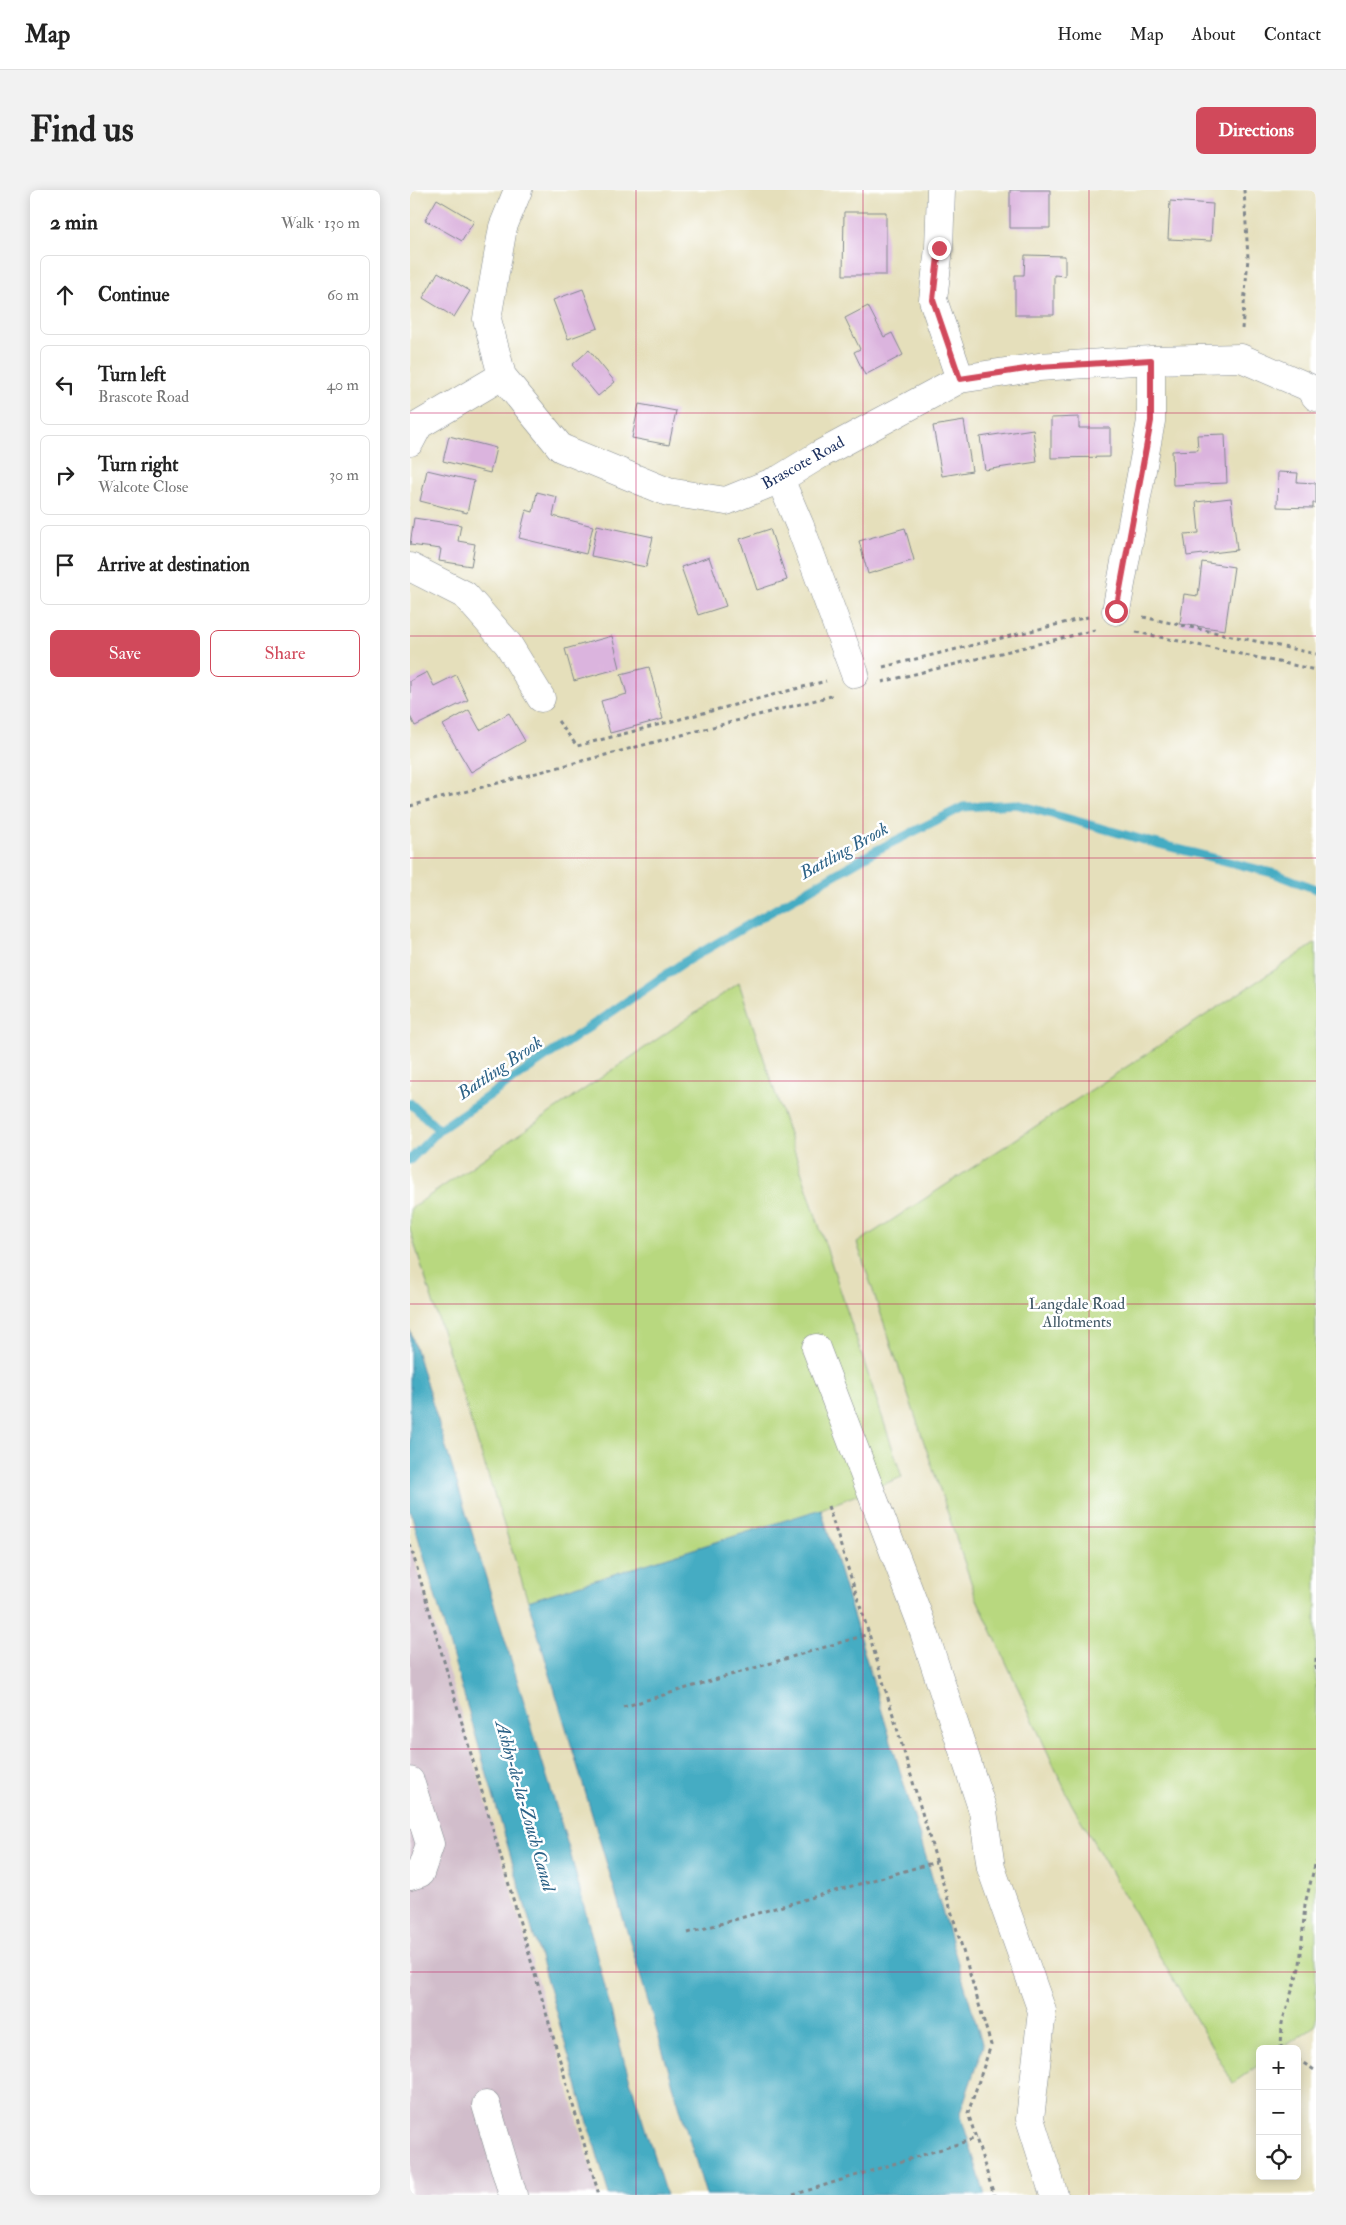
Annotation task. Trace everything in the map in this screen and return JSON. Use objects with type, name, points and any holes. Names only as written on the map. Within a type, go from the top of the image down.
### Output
[{"type":"street","name":"Brascote Road","points":[[518,190],[502,227],[487,319],[502,376],[561,448],[668,492],[726,501],[780,479],[819,455],[960,379],[1039,367],[1151,360],[1241,358],[1308,387],[1316,397]]},
{"type":"street","points":[[941,190],[939,248],[933,300],[960,379]]},
{"type":"street","points":[[1116,611],[1151,421],[1151,360]]},
{"type":"street","points":[[410,442],[419,426],[502,376]]},
{"type":"street","points":[[780,479],[800,526],[854,674]]},
{"type":"street","points":[[410,567],[465,595],[508,644],[541,698]]},
{"type":"street","points":[[816,1348],[920,1620],[982,1811],[991,1868],[1042,2011],[1030,2119],[1054,2195]]},
{"type":"street","points":[[410,1781],[430,1844],[420,1873],[410,1876]]},
{"type":"street","points":[[486,2105],[512,2195]]},
{"type":"path","points":[[1241,358],[1248,258],[1244,190]]},
{"type":"path","points":[[541,698],[576,746],[854,674],[1116,611],[1316,654]]},
{"type":"path","points":[[828,1506],[869,1634],[990,2045],[968,2113],[994,2195]]},
{"type":"path","points":[[410,1544],[599,2195]]},
{"type":"path","points":[[623,1707],[869,1634]]},
{"type":"path","points":[[1316,1658],[1316,1670]]},
{"type":"path","points":[[1281,2045],[1282,2022],[1300,1965],[1305,1904],[1316,1861]]},
{"type":"path","points":[[688,1934],[936,1862]]},
{"type":"path","points":[[1301,2062],[1316,2071]]},
{"type":"path","points":[[793,2195],[977,2138]]},
{"type":"shaded area","points":[[410,1544],[461,1714],[599,2195],[410,2195]]},
{"type":"green space","name":"Langdale Road Allotments","points":[[1316,943],[1316,2025],[1287,2045],[1256,2045],[1256,2067],[1233,2083],[1071,1803],[976,1597],[857,1243]]},
{"type":"green space","points":[[739,983],[902,1477],[821,1509],[528,1601],[410,1230],[410,1209]]},
{"type":"water","name":"Ashby-de-la-Zouch Canal","points":[[410,1330],[570,1852],[625,2064],[666,2195],[609,2195],[410,1509]]},
{"type":"water","points":[[821,1509],[983,2046],[960,2113],[985,2195],[706,2195],[528,1601]]},
{"type":"building","points":[[1010,190],[1050,190],[1050,228],[1010,228]]},
{"type":"building","points":[[437,199],[474,221],[462,241],[425,220]]},
{"type":"building","points":[[1170,201],[1213,204],[1211,241],[1168,239]]},
{"type":"building","points":[[844,212],[886,212],[886,275],[843,275]]},
{"type":"building","points":[[1025,255],[1065,256],[1065,276],[1054,275],[1054,315],[1015,315],[1015,275],[1024,275]]},
{"type":"building","points":[[438,272],[470,291],[454,317],[423,298]]},
{"type":"building","points":[[583,289],[598,328],[568,339],[553,300]]},
{"type":"building","points":[[868,306],[884,337],[892,333],[903,355],[865,375],[854,352],[860,349],[845,318]]},
{"type":"building","points":[[589,350],[615,382],[598,396],[572,365]]},
{"type":"building","points":[[639,404],[676,411],[669,445],[632,438]]},
{"type":"building","points":[[1079,417],[1079,428],[1110,428],[1110,457],[1051,458],[1051,418]]},
{"type":"building","points":[[964,421],[972,471],[942,476],[933,426]]},
{"type":"building","points":[[1033,429],[1037,462],[985,470],[980,437]]},
{"type":"building","points":[[1225,434],[1227,483],[1173,485],[1172,451],[1198,450],[1197,435]]},
{"type":"building","points":[[449,436],[496,448],[490,473],[443,461]]},
{"type":"building","points":[[427,470],[474,481],[467,513],[420,501]]},
{"type":"building","points":[[1278,472],[1298,473],[1297,482],[1316,483],[1316,503],[1313,503],[1313,508],[1277,507]]},
{"type":"building","points":[[537,492],[557,497],[553,516],[593,526],[586,554],[519,538],[526,510],[533,512]]},
{"type":"building","points":[[1231,498],[1237,550],[1187,556],[1184,534],[1199,533],[1196,502]]},
{"type":"building","points":[[414,518],[461,525],[458,541],[475,544],[471,566],[439,561],[441,549],[410,545]]},
{"type":"building","points":[[597,525],[653,537],[646,567],[591,556]]},
{"type":"building","points":[[905,528],[914,560],[868,574],[859,541]]},
{"type":"building","points":[[770,529],[787,580],[757,590],[740,539]]},
{"type":"building","points":[[709,557],[726,606],[698,615],[681,567]]},
{"type":"building","points":[[1202,562],[1234,567],[1225,630],[1180,624],[1184,594],[1198,596]]},
{"type":"building","points":[[612,636],[620,668],[574,681],[565,649]]},
{"type":"building","points":[[649,667],[663,719],[610,733],[601,701],[627,694],[621,674]]},
{"type":"building","points":[[427,672],[434,686],[456,675],[468,700],[415,726],[410,716],[410,681]]},
{"type":"building","points":[[469,710],[480,730],[509,713],[525,741],[471,772],[443,725]]},
{"type":"waterway","name":"Battling Brook","points":[[410,1160],[439,1130],[683,963],[877,850],[963,807],[1016,804],[1147,841],[1276,874],[1316,889]]},
{"type":"waterway","points":[[410,1103],[439,1130]]},
{"type":"route","points":[[939,248],[933,300],[948,339],[960,379],[1039,367],[1151,360],[1151,421],[1116,611]]}]
